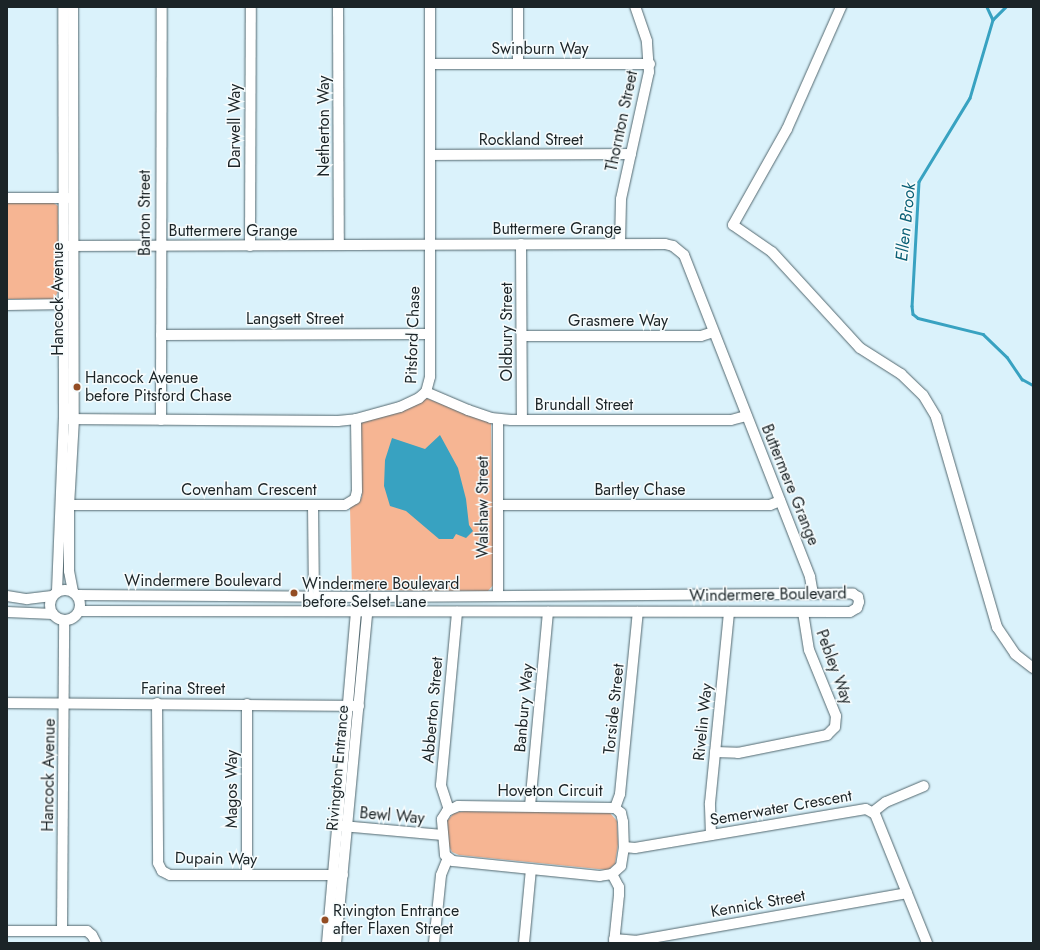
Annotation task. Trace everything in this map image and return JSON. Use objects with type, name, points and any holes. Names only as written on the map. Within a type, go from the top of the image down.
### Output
[{"type":"street","name":"Hancock Avenue","points":[[55,593],[65,505],[69,419],[68,247],[63,7]]},
{"type":"street","name":"Hancock Avenue","points":[[67,198],[73,7]]},
{"type":"street","name":"Barton Street","points":[[161,420],[160,246],[162,7]]},
{"type":"street","name":"Darwell Way","points":[[250,246],[251,7]]},
{"type":"street","name":"Netherton Way","points":[[338,7],[339,245]]},
{"type":"street","name":"Pitsford Chase","points":[[69,419],[356,419],[400,407],[419,398],[426,392],[430,377],[430,7]]},
{"type":"street","points":[[518,7],[518,64]]},
{"type":"street","name":"Thornton Street","points":[[620,244],[621,199],[650,64],[647,41],[635,7]]},
{"type":"street","points":[[840,7],[787,129],[733,225],[772,252],[860,348],[901,374],[923,395],[936,417],[997,627],[1015,654],[1033,668]]},
{"type":"street","name":"Swinburn Way","points":[[430,64],[650,64]]},
{"type":"street","name":"Rockland Street","points":[[430,155],[631,154]]},
{"type":"street","points":[[7,198],[67,198]]},
{"type":"street","name":"Oldbury Street","points":[[521,244],[522,420]]},
{"type":"street","name":"Buttermere Grange","points":[[68,247],[665,244],[678,249],[684,255],[810,577],[814,594]]},
{"type":"street","points":[[7,305],[68,304]]},
{"type":"street","name":"Grasmere Way","points":[[522,336],[701,336],[713,332]]},
{"type":"street","name":"Langsett Street","points":[[161,335],[430,334]]},
{"type":"street","name":"Brundall Street","points":[[426,392],[468,410],[498,419],[731,420],[746,416]]},
{"type":"street","name":"Covenham Crescent","points":[[65,505],[345,505],[355,499],[356,419]]},
{"type":"street","name":"Walshaw Street","points":[[498,419],[498,595]]},
{"type":"street","name":"Bartley Chase","points":[[498,505],[770,505],[780,501]]},
{"type":"street","name":"Hancock Avenue","points":[[65,505],[69,571],[75,593]]},
{"type":"street","points":[[313,505],[314,596]]},
{"type":"street","points":[[7,596],[27,599],[55,593],[64,589],[75,593],[80,605],[79,611],[73,618],[64,620],[52,614],[7,612]]},
{"type":"street","points":[[52,614],[49,605],[55,593]]},
{"type":"street","name":"Windermere Boulevard","points":[[75,593],[358,597],[852,594],[858,597],[859,602],[857,608],[850,612],[79,611]]},
{"type":"street","name":"Rivington Entrance","points":[[354,706],[358,597]]},
{"type":"street","name":"Rivington Entrance","points":[[327,943],[338,875],[354,706],[369,597]]},
{"type":"street","name":"Abberton Street","points":[[449,810],[441,785],[457,612]]},
{"type":"street","name":"Banbury Way","points":[[530,806],[548,612]]},
{"type":"street","name":"Torside Street","points":[[615,808],[620,794],[638,612]]},
{"type":"street","name":"Rivelin Way","points":[[711,835],[710,803],[729,612]]},
{"type":"street","name":"Pebley Way","points":[[715,752],[738,753],[827,735],[836,727],[836,716],[809,650],[803,612]]},
{"type":"street","name":"Hancock Avenue","points":[[62,931],[65,704],[64,620]]},
{"type":"street","name":"Farina Street","points":[[7,703],[157,703],[354,706]]},
{"type":"street","name":"Dupain Way","points":[[157,703],[158,863],[162,871],[170,875],[338,875]]},
{"type":"street","name":"Magos Way","points":[[247,704],[247,875]]},
{"type":"street","points":[[873,812],[886,802],[924,786]]},
{"type":"street","name":"Hoveton Circuit","points":[[449,810],[458,806],[615,808],[622,818],[624,847],[621,866],[612,874]]},
{"type":"street","name":"Semerwater Crescent","points":[[624,847],[635,848],[858,809],[873,812],[927,943]]},
{"type":"street","points":[[449,810],[442,819],[445,855],[448,858],[458,862],[600,876],[612,874],[618,887],[619,895],[614,941]]},
{"type":"street","name":"Bewl Way","points":[[343,826],[443,835]]},
{"type":"street","points":[[434,943],[441,875],[448,858]]},
{"type":"street","points":[[524,943],[531,869]]},
{"type":"street","name":"Rivington Entrance","points":[[336,943],[338,875]]},
{"type":"street","name":"Kennick Street","points":[[614,941],[635,941],[907,893]]},
{"type":"street","points":[[7,931],[87,931],[92,935],[96,943]]},
{"type":"shaded area","points":[[7,201],[51,201],[58,206],[58,292],[54,299],[7,299]]},
{"type":"shaded area","points":[[426,398],[491,423],[494,584],[488,591],[352,590],[350,507],[362,497],[360,421]]},
{"type":"shaded area","points":[[465,811],[610,813],[617,821],[618,844],[615,864],[608,870],[459,855],[452,852],[449,846],[447,821],[454,813]]},
{"type":"water","points":[[440,435],[458,468],[466,499],[469,525],[473,531],[466,538],[456,534],[453,539],[439,539],[406,511],[390,506],[384,486],[385,460],[392,438],[425,449]]},
{"type":"waterway","points":[[987,7],[993,20]]},
{"type":"waterway","name":"Ellen Brook","points":[[1006,7],[993,20],[970,98],[919,182],[912,306],[913,314],[918,318],[983,334],[1007,357],[1022,379],[1033,385]]},
{"type":"place","name":"Hancock Avenue before Pitsford Chase","points":[[77,387]]},
{"type":"place","name":"Windermere Boulevard before Selset Lane","points":[[294,593]]},
{"type":"place","name":"Rivington Entrance after Flaxen Street","points":[[325,920]]}]
